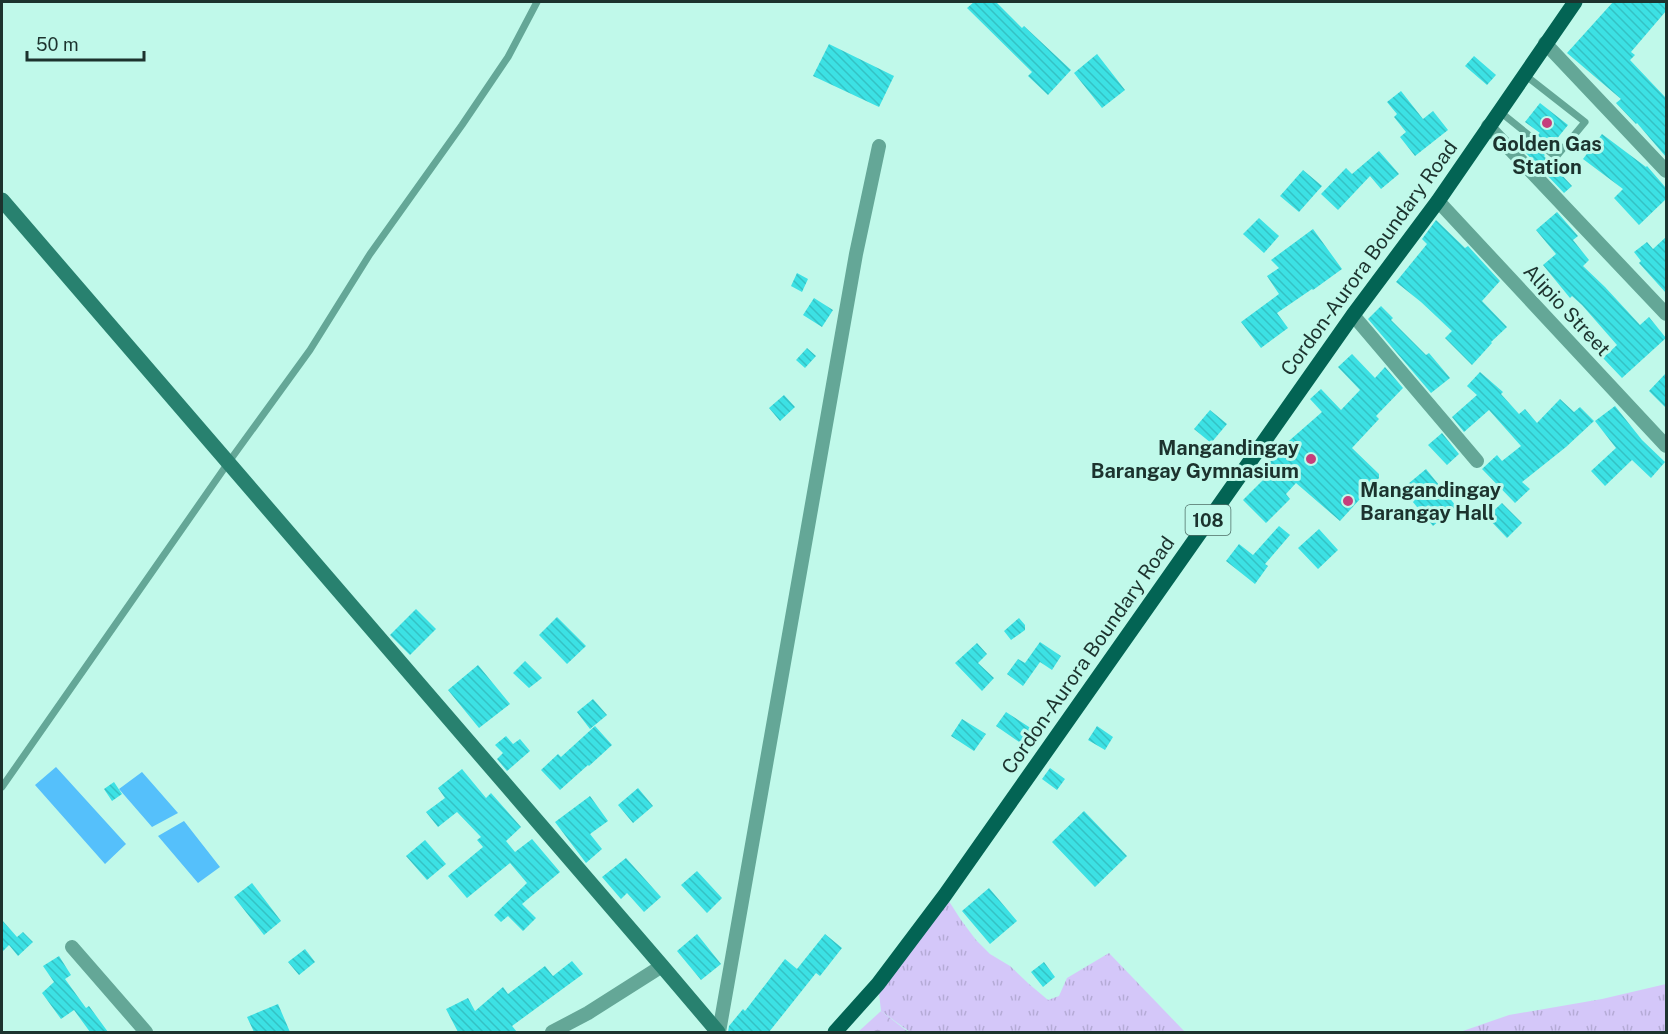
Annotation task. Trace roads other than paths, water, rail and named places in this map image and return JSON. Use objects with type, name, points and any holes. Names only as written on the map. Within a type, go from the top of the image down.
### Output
[{"type":"main road","name":"Cordon-Aurora Boundary Road","points":[[835,1032],[878,984],[945,895],[1353,315],[1438,201],[1575,2]]},
{"type":"street","points":[[1545,43],[1666,171]]},
{"type":"street","points":[[1488,126],[1666,314]]},
{"type":"street","points":[[718,1032],[856,254],[879,146]]},
{"type":"street","points":[[2,200],[718,1032]]},
{"type":"street","name":"Alipio Street","points":[[1438,201],[1666,446]]},
{"type":"street","points":[[1353,315],[1477,461]]},
{"type":"street","points":[[72,947],[146,1032]]},
{"type":"street","points":[[552,1032],[588,1013],[662,966]]},
{"type":"lane","points":[[2,788],[228,463],[310,350],[370,254],[508,57],[537,2]]},
{"type":"lane","points":[[1498,111],[1556,157],[1585,122],[1524,74]]},
{"type":"water","points":[[56,767],[126,844],[105,864],[35,785]]},
{"type":"water","points":[[142,772],[178,813],[152,827],[119,789]]},
{"type":"water","points":[[184,821],[220,867],[198,883],[158,836]]},
{"type":"place","name":"Golden Gas Station","points":[[1547,123]]},
{"type":"place","name":"Mangandingay Barangay Gymnasium","points":[[1311,459]]},
{"type":"place","name":"Mangandingay Barangay Hall","points":[[1348,501]]}]
